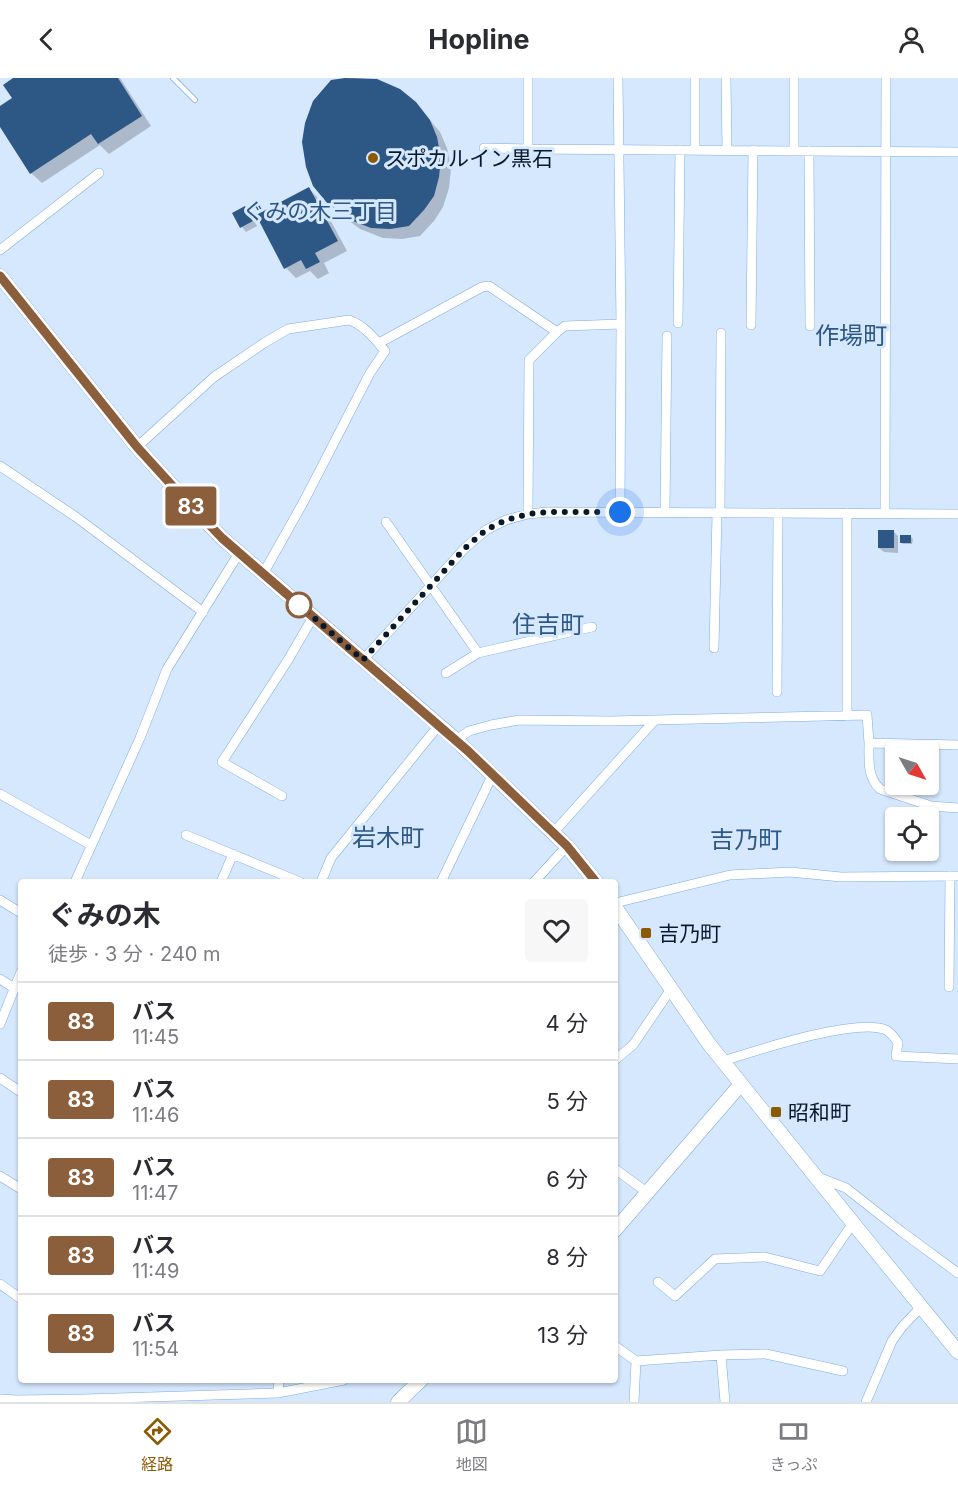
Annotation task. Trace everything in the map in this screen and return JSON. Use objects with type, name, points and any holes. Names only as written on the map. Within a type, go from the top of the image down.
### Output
[{"type":"street","points":[[528,78],[528,148]]},
{"type":"street","points":[[618,78],[621,324],[620,512]]},
{"type":"street","points":[[695,78],[695,150]]},
{"type":"street","points":[[726,78],[727,150]]},
{"type":"street","points":[[794,78],[794,151]]},
{"type":"street","points":[[885,513],[886,78]]},
{"type":"street","points":[[484,148],[958,152]]},
{"type":"street","points":[[678,323],[680,150]]},
{"type":"street","points":[[751,325],[753,150]]},
{"type":"street","points":[[809,151],[810,326]]},
{"type":"street","points":[[0,250],[99,173]]},
{"type":"street","points":[[0,276],[137,447],[222,538],[456,740],[567,846],[594,879]]},
{"type":"street","points":[[379,343],[482,287],[489,286],[557,332]]},
{"type":"street","points":[[137,447],[214,378],[288,329],[349,320],[358,323],[379,343],[385,351],[370,373],[304,501],[262,574]]},
{"type":"street","points":[[528,514],[529,360],[565,326],[621,324]]},
{"type":"street","points":[[714,648],[719,513],[721,333]]},
{"type":"street","points":[[666,512],[667,336]]},
{"type":"street","points":[[0,466],[76,518],[203,612]]},
{"type":"street","points":[[363,660],[465,548],[486,530],[506,520],[528,514],[666,512],[958,514]]},
{"type":"street","points":[[777,692],[778,513]]},
{"type":"street","points":[[847,513],[847,716]]},
{"type":"street","points":[[386,522],[478,653]]},
{"type":"street","points":[[76,879],[140,738],[167,669],[239,553]]},
{"type":"street","points":[[282,796],[222,762],[313,617]]},
{"type":"street","points":[[446,673],[478,653],[592,627]]},
{"type":"street","points":[[456,740],[469,731],[519,720],[611,721],[867,715],[870,776],[874,784],[880,789],[931,806],[958,808]]},
{"type":"street","points":[[553,833],[655,720]]},
{"type":"street","points":[[322,879],[331,858],[439,725]]},
{"type":"street","points":[[869,742],[958,745]]},
{"type":"street","points":[[442,879],[493,774]]},
{"type":"street","points":[[0,794],[91,845]]},
{"type":"street","points":[[186,835],[293,879]]},
{"type":"street","points":[[537,879],[567,846]]},
{"type":"street","points":[[222,879],[233,854]]},
{"type":"street","points":[[618,904],[730,875],[790,872],[841,877],[954,876],[949,987]]},
{"type":"street","points":[[0,900],[18,911]]},
{"type":"street","points":[[618,910],[723,1061],[852,1224],[958,1352]]},
{"type":"street","points":[[0,979],[14,988]]},
{"type":"street","points":[[1,1020],[18,979]]},
{"type":"street","points":[[618,1058],[633,1045],[671,989]]},
{"type":"street","points":[[723,1061],[821,1033],[872,1027],[886,1030],[894,1036],[898,1043],[896,1056],[958,1059]]},
{"type":"street","points":[[0,1078],[18,1090]]},
{"type":"street","points":[[618,1227],[741,1084]]},
{"type":"street","points":[[618,1171],[648,1193]]},
{"type":"street","points":[[813,1175],[846,1188],[958,1273]]},
{"type":"street","points":[[0,1176],[18,1187]]},
{"type":"street","points":[[658,1282],[675,1296],[715,1259],[765,1257],[820,1271],[852,1224]]},
{"type":"street","points":[[0,1284],[18,1297]]},
{"type":"street","points":[[866,1402],[892,1341],[921,1307]]},
{"type":"street","points":[[618,1348],[636,1361],[766,1354],[843,1371]]},
{"type":"street","points":[[722,1355],[725,1402]]},
{"type":"street","points":[[634,1402],[636,1361]]},
{"type":"street","points":[[278,1393],[279,1383]]},
{"type":"street","points":[[0,1399],[84,1399],[278,1393],[329,1383]]},
{"type":"street","points":[[398,1402],[416,1383]]},
{"type":"lane","points":[[172,78],[195,100]]},
{"type":"building","points":[[13,78],[118,78],[142,116],[98,144],[91,134],[30,174],[0,127],[0,106],[12,98],[3,85]]},
{"type":"building","points":[[377,79],[400,89],[416,102],[430,120],[437,137],[441,158],[439,177],[434,196],[409,226],[390,229],[371,228],[348,219],[328,204],[313,186],[306,167],[302,142],[305,123],[313,101],[331,80]]},
{"type":"building","points":[[309,187],[338,241],[315,253],[320,262],[306,269],[301,260],[284,269],[256,215]]},
{"type":"building","points":[[245,206],[253,221],[240,228],[232,213]]},
{"type":"building","points":[[878,530],[894,530],[894,548],[878,548]]},
{"type":"building","points":[[900,535],[911,535],[911,543],[900,543]]},
{"type":"bus line","name":"83","points":[[0,276],[137,447],[222,538],[468,751],[567,846],[594,879]]},
{"type":"place","name":"スポカルイン黒石","points":[[373,158]]},
{"type":"place","name":"吉乃町","points":[[646,933]]},
{"type":"place","name":"昭和町","points":[[776,1112]]},
{"type":"district","name":"ぐみの木三丁目","points":[[320,211]]},
{"type":"district","name":"作場町","points":[[851,335]]},
{"type":"district","name":"住吉町","points":[[548,624]]},
{"type":"district","name":"岩木町","points":[[388,837]]},
{"type":"district","name":"吉乃町","points":[[746,839]]},
{"type":"route","points":[[299,605],[363,660],[465,548],[486,530],[506,520],[528,514],[620,512]]}]
